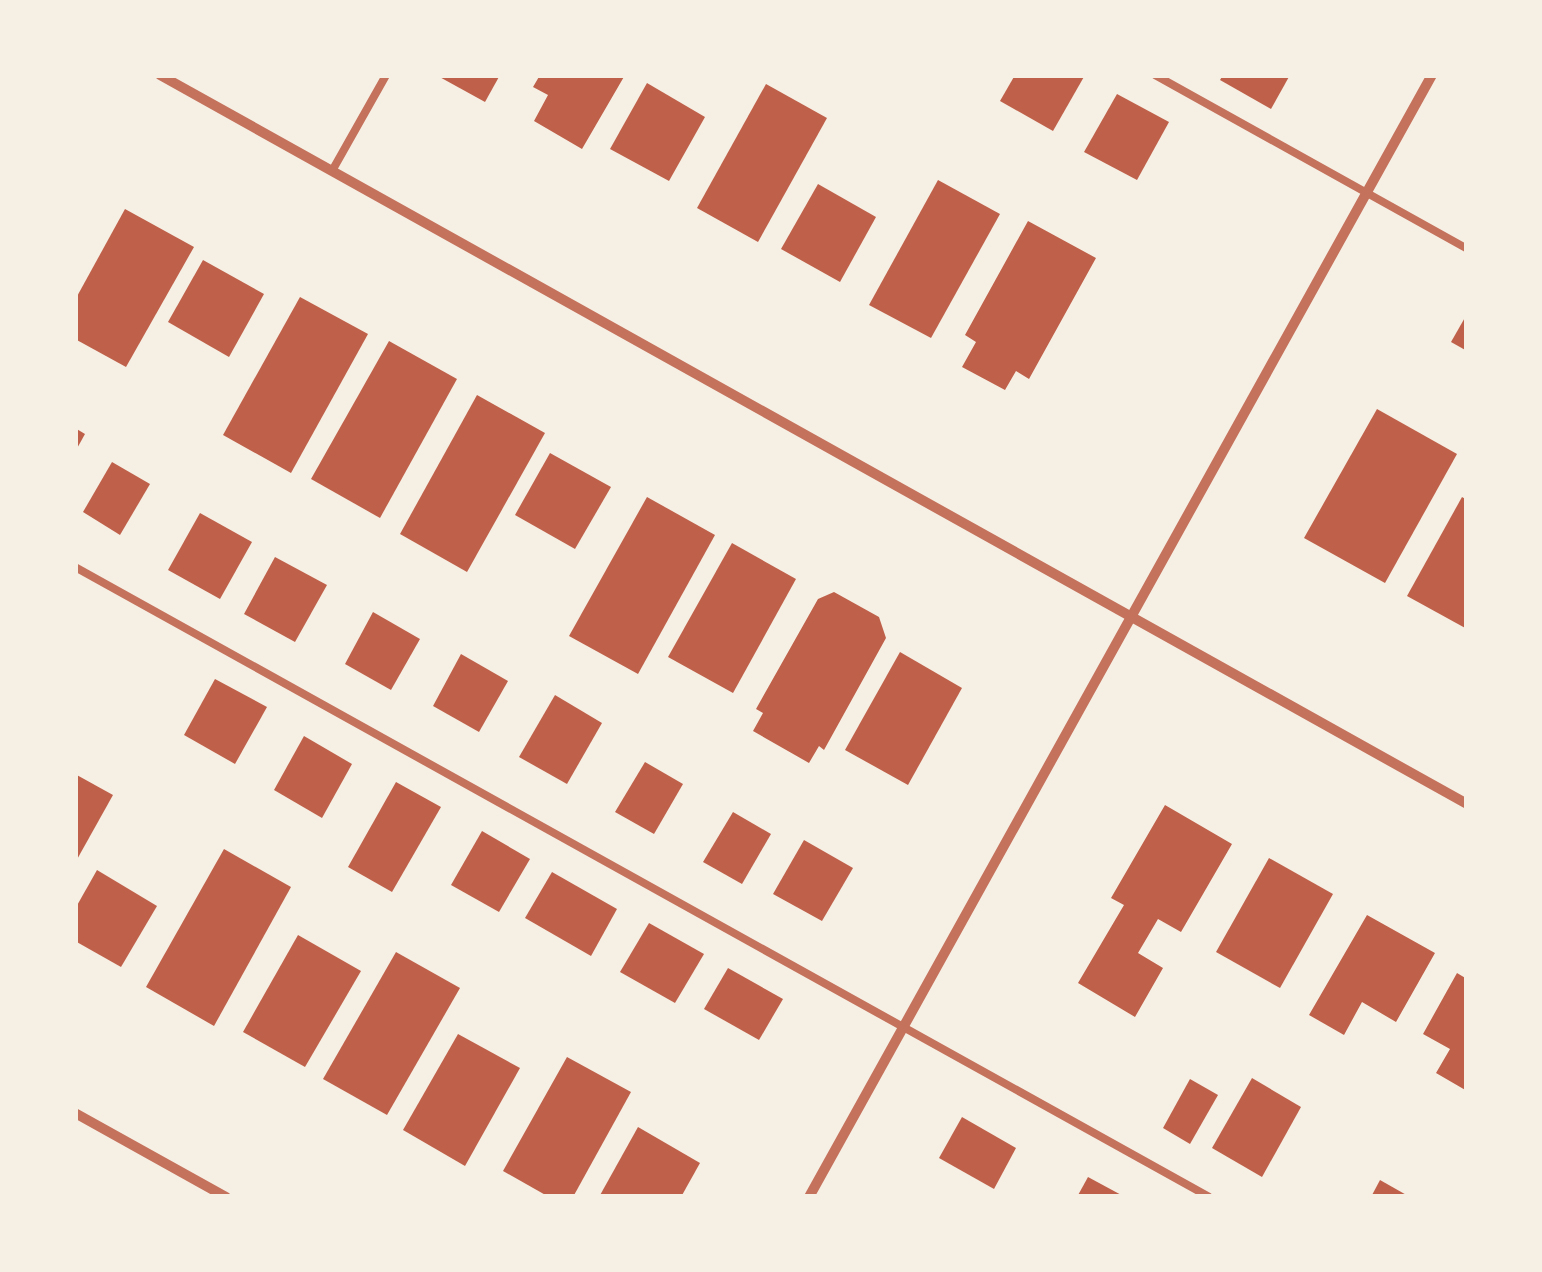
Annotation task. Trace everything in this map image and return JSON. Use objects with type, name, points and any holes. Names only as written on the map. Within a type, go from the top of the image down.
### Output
[{"type":"street","points":[[160,75],[1467,804]]},
{"type":"street","points":[[809,1197],[1432,75]]},
{"type":"street","points":[[75,1112],[226,1197]]},
{"type":"lane","points":[[332,171],[386,75]]},
{"type":"lane","points":[[1155,75],[1467,249]]},
{"type":"lane","points":[[75,566],[1209,1197]]},
{"type":"building","points":[[436,75],[500,75],[485,102]]},
{"type":"building","points":[[540,75],[625,75],[582,149],[534,121],[548,95],[533,87]]},
{"type":"building","points":[[1015,75],[1085,75],[1053,131],[1000,101]]},
{"type":"building","points":[[1223,75],[1290,75],[1271,109],[1220,80]]},
{"type":"building","points":[[647,83],[705,117],[669,181],[610,149]]},
{"type":"building","points":[[766,84],[827,118],[758,242],[697,208]]},
{"type":"building","points":[[1117,94],[1169,122],[1137,180],[1084,152]]},
{"type":"building","points":[[938,180],[1000,214],[931,338],[869,305]]},
{"type":"building","points":[[818,184],[876,217],[840,282],[781,249]]},
{"type":"building","points":[[125,209],[194,247],[126,367],[75,339],[75,300]]},
{"type":"building","points":[[1028,221],[1096,258],[1029,379],[1016,371],[1005,390],[962,367],[976,342],[965,335]]},
{"type":"building","points":[[203,260],[264,294],[229,357],[168,322]]},
{"type":"building","points":[[300,297],[368,334],[291,473],[223,435]]},
{"type":"building","points":[[1467,314],[1467,351],[1451,342]]},
{"type":"building","points":[[389,341],[457,379],[380,518],[311,479]]},
{"type":"building","points":[[477,395],[545,433],[467,572],[400,534]]},
{"type":"building","points":[[1377,409],[1457,454],[1385,583],[1304,538]]},
{"type":"building","points":[[75,428],[85,434],[75,452]]},
{"type":"building","points":[[550,453],[611,487],[575,549],[515,515]]},
{"type":"building","points":[[112,462],[150,484],[120,535],[83,512]]},
{"type":"building","points":[[647,497],[715,535],[638,674],[569,636]]},
{"type":"building","points":[[1462,497],[1467,500],[1467,629],[1407,596]]},
{"type":"building","points":[[200,513],[252,542],[220,599],[168,570]]},
{"type":"building","points":[[732,543],[796,579],[733,693],[668,657]]},
{"type":"building","points":[[275,557],[327,585],[295,642],[244,614]]},
{"type":"building","points":[[834,592],[879,617],[886,638],[824,750],[819,746],[809,763],[753,731],[763,713],[756,709],[818,599]]},
{"type":"building","points":[[373,612],[420,639],[391,690],[345,664]]},
{"type":"building","points":[[900,652],[962,688],[908,785],[845,750]]},
{"type":"building","points":[[461,654],[508,681],[479,732],[433,706]]},
{"type":"building","points":[[215,679],[267,707],[235,764],[184,735]]},
{"type":"building","points":[[555,695],[602,723],[567,784],[519,757]]},
{"type":"building","points":[[304,736],[352,764],[322,818],[274,790]]},
{"type":"building","points":[[645,762],[683,784],[654,834],[615,812]]},
{"type":"building","points":[[75,774],[113,795],[75,863]]},
{"type":"building","points":[[396,782],[441,807],[392,892],[348,867]]},
{"type":"building","points":[[1165,805],[1232,844],[1181,932],[1158,919],[1138,953],[1163,968],[1135,1017],[1078,983],[1124,905],[1111,898]]},
{"type":"building","points":[[733,812],[771,834],[742,884],[703,862]]},
{"type":"building","points":[[482,831],[530,859],[499,912],[451,885]]},
{"type":"building","points":[[804,840],[853,868],[822,921],[773,894]]},
{"type":"building","points":[[224,849],[291,887],[214,1026],[146,987]]},
{"type":"building","points":[[1269,858],[1333,894],[1280,988],[1216,952]]},
{"type":"building","points":[[97,870],[157,906],[121,967],[75,941],[75,909]]},
{"type":"building","points":[[552,872],[617,909],[591,956],[525,918]]},
{"type":"building","points":[[1367,915],[1435,953],[1396,1022],[1362,1002],[1344,1035],[1309,1015]]},
{"type":"building","points":[[649,923],[704,954],[675,1003],[620,972]]},
{"type":"building","points":[[298,935],[361,971],[305,1067],[243,1032]]},
{"type":"building","points":[[396,952],[460,988],[387,1115],[323,1079]]},
{"type":"building","points":[[728,968],[783,999],[759,1040],[704,1009]]},
{"type":"building","points":[[1457,973],[1467,979],[1467,1091],[1436,1073],[1450,1049],[1423,1034]]},
{"type":"building","points":[[458,1034],[520,1068],[465,1166],[403,1130]]},
{"type":"building","points":[[567,1057],[631,1092],[573,1197],[549,1197],[503,1171]]},
{"type":"building","points":[[1252,1078],[1301,1107],[1262,1177],[1212,1148]]},
{"type":"building","points":[[1190,1079],[1218,1095],[1190,1144],[1163,1128]]},
{"type":"building","points":[[962,1117],[1016,1148],[994,1189],[939,1158]]},
{"type":"building","points":[[638,1127],[700,1163],[681,1197],[599,1197]]},
{"type":"building","points":[[1088,1177],[1125,1197],[1077,1197]]},
{"type":"building","points":[[1380,1180],[1410,1197],[1371,1197]]}]
